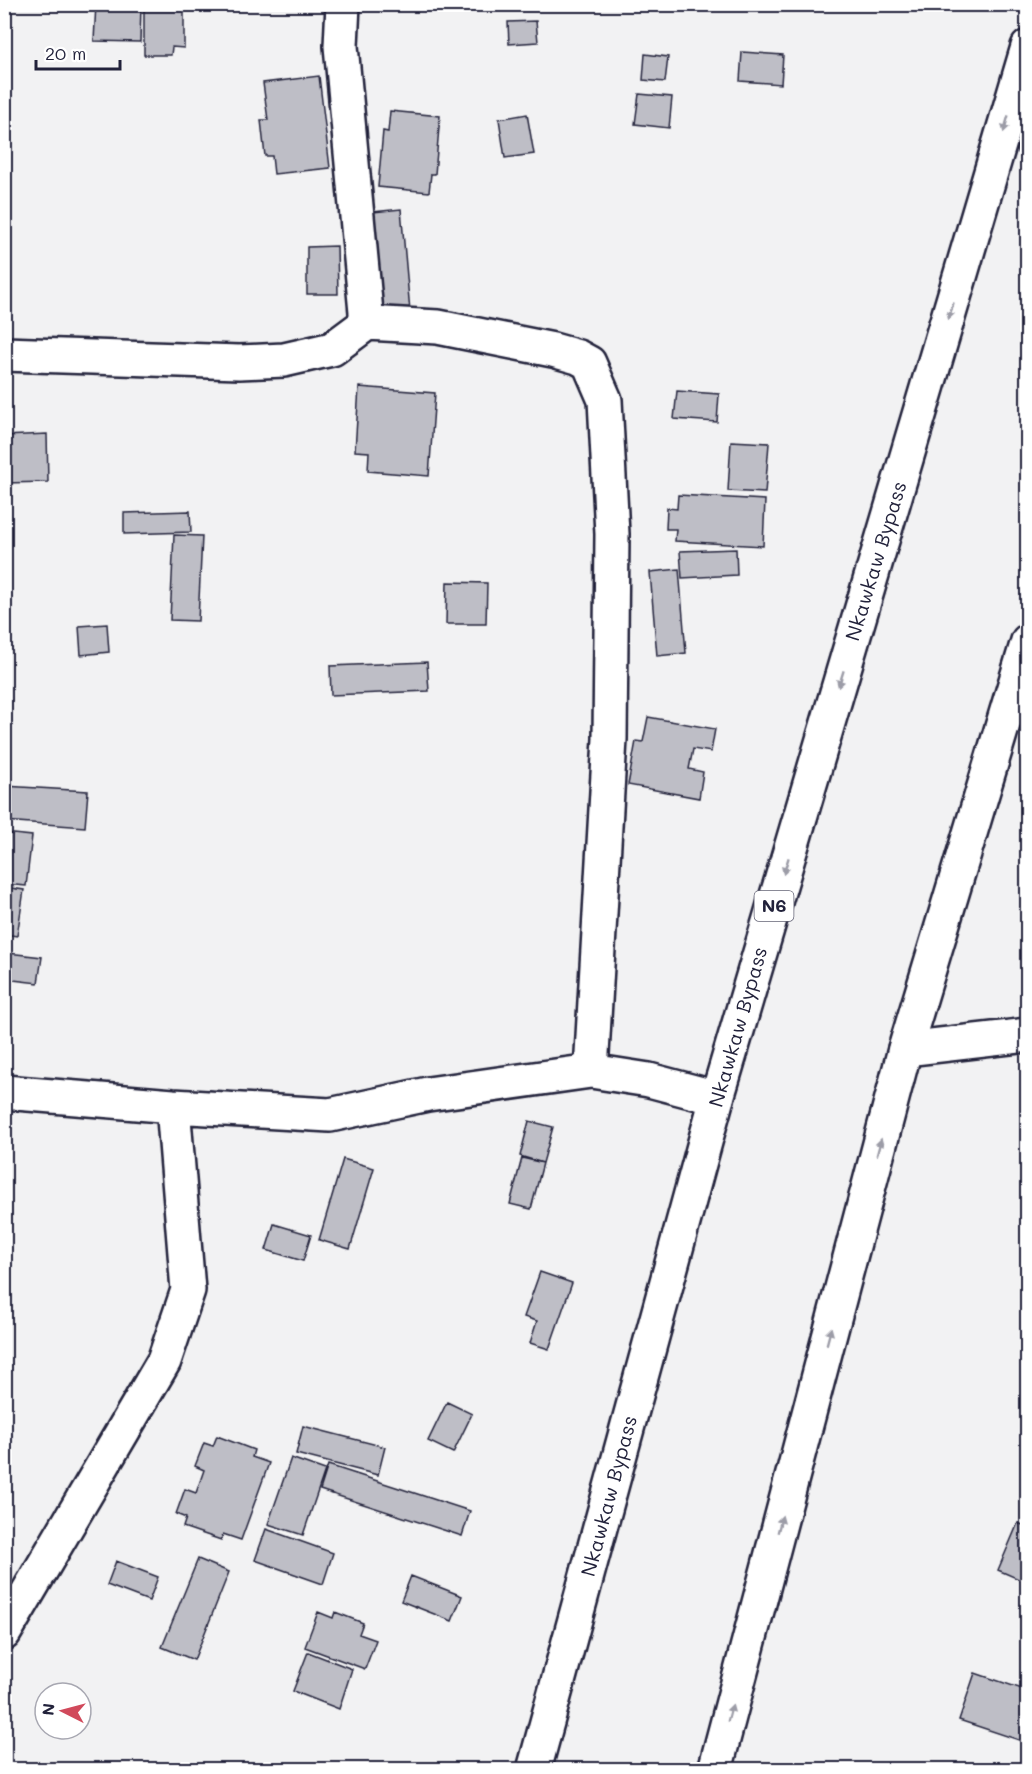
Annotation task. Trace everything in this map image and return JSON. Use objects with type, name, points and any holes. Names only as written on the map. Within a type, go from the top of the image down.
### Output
[{"type":"main road","points":[[343,4],[341,46],[367,323]]},
{"type":"main road","name":"Nkawkaw Bypass","points":[[534,1770],[717,1098],[1028,47]]},
{"type":"main road","points":[[4,354],[239,362],[285,360],[332,349],[367,323],[438,327],[578,357],[589,363],[595,372],[605,400],[612,534],[610,739],[591,1071]]},
{"type":"main road","points":[[715,1770],[905,1049],[1028,642]]},
{"type":"main road","points":[[905,1049],[1028,1035]]},
{"type":"main road","points":[[4,1092],[173,1106],[330,1115],[428,1094],[591,1071],[649,1080],[717,1098]]},
{"type":"main road","points":[[4,1633],[164,1361],[188,1290],[173,1106]]},
{"type":"building","points":[[96,4],[141,4],[140,42],[94,41]]},
{"type":"building","points":[[144,4],[184,4],[184,48],[172,47],[171,55],[144,55]]},
{"type":"building","points":[[536,21],[538,42],[509,44],[508,22]]},
{"type":"building","points":[[742,52],[783,55],[781,84],[740,81]]},
{"type":"building","points":[[645,54],[668,57],[665,82],[643,80]]},
{"type":"building","points":[[319,76],[330,168],[274,174],[272,156],[265,156],[261,120],[268,120],[263,83]]},
{"type":"building","points":[[639,94],[672,97],[669,128],[635,124]]},
{"type":"building","points":[[390,111],[440,116],[435,174],[431,174],[429,192],[378,187],[383,131],[388,132]]},
{"type":"building","points":[[527,114],[534,154],[505,158],[499,119]]},
{"type":"building","points":[[401,209],[410,311],[382,313],[373,212]]},
{"type":"building","points":[[337,246],[338,294],[307,294],[307,247]]},
{"type":"building","points":[[359,387],[435,393],[429,476],[368,471],[369,452],[355,451]]},
{"type":"building","points":[[677,391],[719,394],[717,422],[674,419]]},
{"type":"building","points":[[47,434],[48,482],[4,483],[4,436]]},
{"type":"building","points":[[731,441],[769,443],[765,493],[728,491]]},
{"type":"building","points":[[678,495],[765,500],[763,546],[675,541],[676,529],[666,529],[667,508],[677,509]]},
{"type":"building","points":[[190,511],[191,532],[124,534],[124,513]]},
{"type":"building","points":[[174,535],[202,536],[198,621],[170,620]]},
{"type":"building","points":[[736,549],[737,575],[682,578],[680,551]]},
{"type":"building","points":[[679,569],[686,653],[657,656],[650,572]]},
{"type":"building","points":[[447,582],[487,583],[486,624],[446,624]]},
{"type":"building","points":[[107,624],[109,652],[81,655],[79,626]]},
{"type":"building","points":[[427,662],[429,691],[331,695],[330,666]]},
{"type":"building","points":[[648,717],[715,729],[711,752],[693,749],[689,769],[703,772],[699,798],[628,785],[636,741],[643,742]]},
{"type":"building","points":[[4,786],[88,791],[85,827],[4,821]]},
{"type":"building","points":[[4,833],[32,836],[26,886],[4,884]]},
{"type":"building","points":[[4,887],[24,890],[17,936],[4,934]]},
{"type":"building","points":[[8,953],[42,957],[38,983],[5,979]]},
{"type":"building","points":[[529,1121],[553,1127],[543,1163],[520,1156]]},
{"type":"building","points":[[522,1158],[543,1163],[531,1209],[510,1204]]},
{"type":"building","points":[[343,1159],[374,1168],[350,1249],[319,1240]]},
{"type":"building","points":[[274,1224],[311,1235],[303,1261],[266,1250]]},
{"type":"building","points":[[540,1272],[572,1283],[549,1349],[530,1343],[537,1321],[524,1317]]},
{"type":"building","points":[[447,1402],[472,1414],[453,1453],[428,1441]]},
{"type":"building","points":[[303,1426],[385,1447],[378,1475],[296,1454]]},
{"type":"building","points":[[217,1436],[254,1450],[252,1457],[269,1463],[241,1540],[223,1534],[221,1540],[183,1527],[186,1518],[176,1514],[185,1489],[196,1493],[204,1470],[195,1466],[204,1443],[213,1446]]},
{"type":"building","points":[[291,1458],[325,1470],[303,1535],[268,1524]]},
{"type":"building","points":[[328,1465],[470,1511],[462,1536],[320,1490]]},
{"type":"building","points":[[1018,1523],[1028,1527],[1028,1583],[998,1570]]},
{"type":"building","points":[[266,1529],[333,1553],[323,1584],[255,1560]]},
{"type":"building","points":[[198,1559],[229,1572],[194,1660],[162,1647]]},
{"type":"building","points":[[116,1561],[158,1577],[149,1601],[107,1585]]},
{"type":"building","points":[[411,1576],[462,1596],[452,1621],[401,1601]]},
{"type":"building","points":[[318,1612],[333,1618],[335,1612],[363,1623],[359,1634],[376,1640],[365,1669],[305,1647]]},
{"type":"building","points":[[308,1652],[352,1669],[339,1709],[293,1691]]},
{"type":"building","points":[[975,1673],[1028,1691],[1028,1743],[959,1720]]}]
